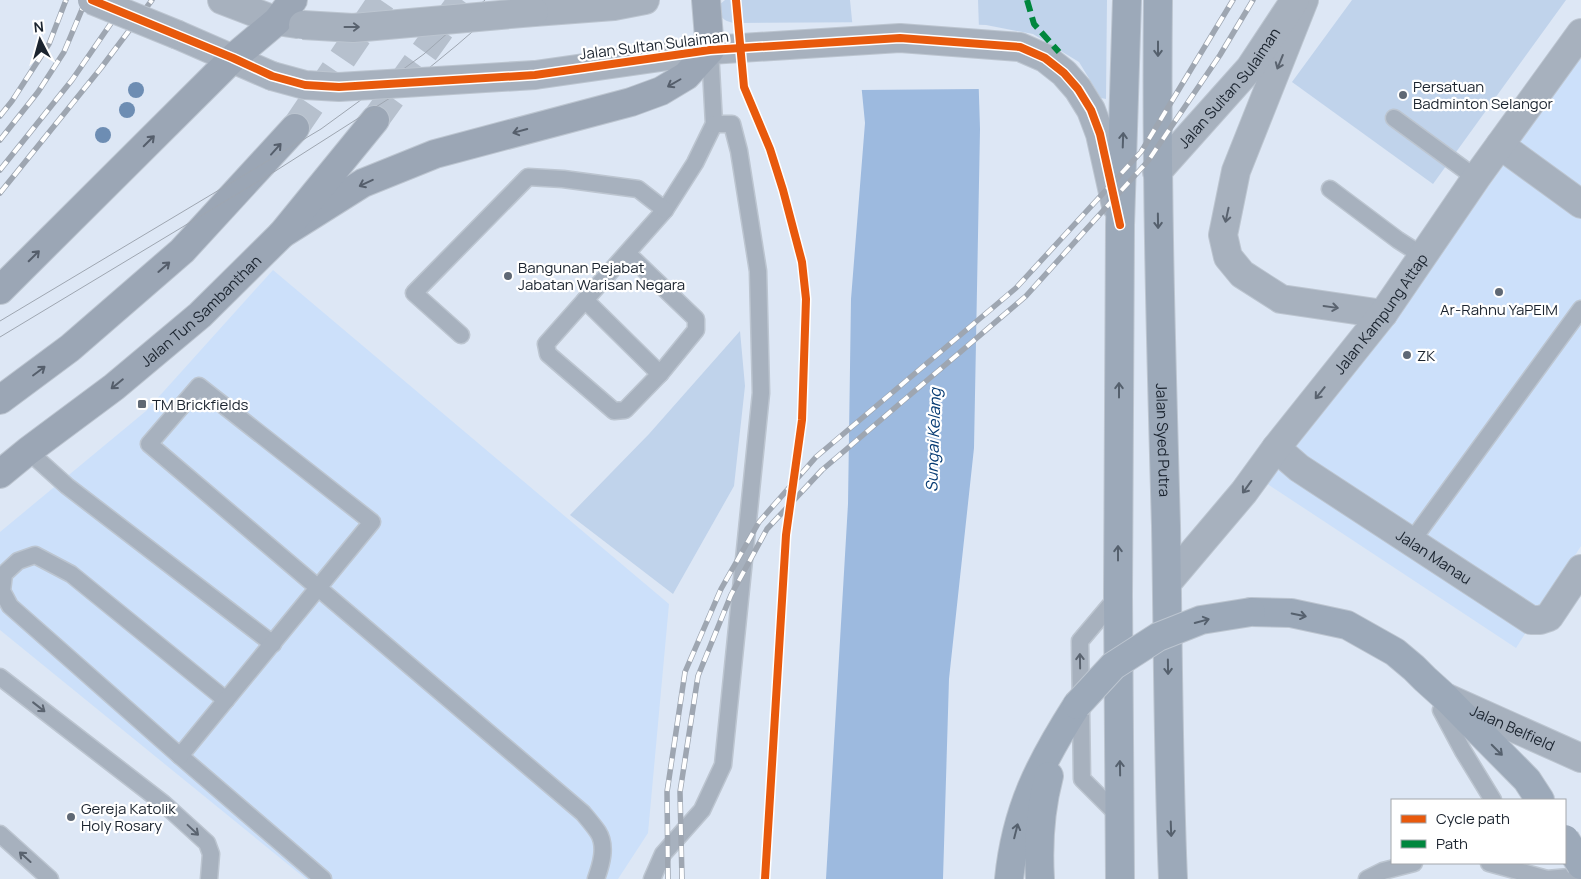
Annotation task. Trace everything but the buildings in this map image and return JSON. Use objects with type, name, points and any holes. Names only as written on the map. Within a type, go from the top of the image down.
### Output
[{"type":"main road","points":[[0,290],[233,58],[277,21],[293,0]]},
{"type":"main road","points":[[282,234],[363,184],[435,154],[630,102],[661,91],[686,76],[710,50],[706,0]]},
{"type":"main road","points":[[1120,879],[1118,596],[1120,225],[1127,0]]},
{"type":"main road","name":"Jalan Syed Putra","points":[[1158,0],[1157,172],[1173,879]]},
{"type":"main road","name":"Jalan Tun Sambanthan","points":[[0,474],[114,387],[200,314],[282,234],[376,120]]},
{"type":"main road","points":[[0,400],[70,348],[182,251],[295,128]]},
{"type":"main road","points":[[1008,879],[1011,851],[1020,817],[1032,785],[1050,747],[1077,705],[1113,666],[1158,637],[1201,620],[1251,612],[1291,613],[1347,625],[1395,652],[1414,668],[1444,704],[1534,790]]},
{"type":"main road","points":[[1040,879],[1038,856],[1040,824],[1046,788],[1057,749],[1077,705]]},
{"type":"main road","points":[[1566,841],[1581,865]]},
{"type":"street","name":"Jalan Sultan Sulaiman","points":[[92,0],[272,76],[306,86],[338,87],[535,74],[710,50],[900,38],[1020,47],[1046,58],[1064,73],[1078,89],[1091,110],[1100,134],[1120,225]]},
{"type":"street","points":[[222,0],[277,21],[353,28],[614,6],[645,0]]},
{"type":"street","name":"Jalan Sultan Sulaiman","points":[[1157,172],[1250,68],[1295,0]]},
{"type":"street","points":[[1304,0],[1236,171],[1223,235],[1228,257],[1242,274],[1281,299],[1383,314]]},
{"type":"street","name":"Jalan Kampung Attap","points":[[1167,583],[1244,492],[1276,448],[1383,314],[1476,178],[1581,33]]},
{"type":"street","points":[[1500,145],[1581,204]]},
{"type":"street","name":"Jalan Manau","points":[[1276,448],[1299,468],[1530,620],[1550,618],[1581,570]]},
{"type":"street","name":"Jalan Belfield","points":[[1444,704],[1581,758]]},
{"type":"lane","points":[[627,253],[696,319],[696,330],[660,374],[624,410],[614,411],[548,354],[546,344],[665,210],[695,163],[714,124],[710,50]]},
{"type":"lane","points":[[1394,118],[1476,178]]},
{"type":"lane","points":[[652,879],[663,854],[702,810],[723,764],[761,393],[758,271],[739,151],[732,124],[714,124]]},
{"type":"lane","points":[[461,334],[414,294],[528,177],[563,179],[638,189],[665,210]]},
{"type":"lane","points":[[1330,189],[1422,256]]},
{"type":"lane","points":[[585,300],[660,374]]},
{"type":"lane","points":[[1411,542],[1581,308]]},
{"type":"lane","points":[[180,756],[320,588],[372,522],[200,386],[149,444],[320,588],[583,813],[599,833],[603,848],[596,879]]},
{"type":"lane","points":[[28,451],[67,486],[273,644]]},
{"type":"lane","points":[[226,700],[71,574],[35,555],[18,562],[4,574],[2,591],[10,606],[323,879]]},
{"type":"lane","points":[[1118,596],[1080,642],[1082,779],[1120,817]]},
{"type":"lane","points":[[0,677],[163,803],[207,843],[211,854],[209,879]]},
{"type":"lane","points":[[1444,704],[1463,751],[1492,799]]},
{"type":"lane","points":[[0,834],[50,879]]},
{"type":"lane","points":[[1566,851],[1581,854]]},
{"type":"lane","points":[[1367,879],[1383,871],[1410,864]]},
{"type":"lane","points":[[1493,864],[1547,879],[1581,876]]},
{"type":"shaded area","points":[[725,0],[1107,0],[1106,99],[1101,98],[1079,62],[1033,34],[986,25],[903,22],[733,23],[722,18],[720,13],[718,6]]},
{"type":"shaded area","name":"Persatuan Badminton Selangor","points":[[1352,0],[1566,0],[1433,184],[1292,82]]},
{"type":"shaded area","points":[[1581,56],[1581,546],[1516,648],[1266,483],[1395,318]]},
{"type":"shaded area","name":"TM Brickfields","points":[[273,270],[669,604],[648,833],[618,879],[306,879],[0,630],[0,532],[146,411]]},
{"type":"shaded area","points":[[740,331],[745,386],[734,486],[673,594],[570,515],[649,434]]},
{"type":"water","name":"Sungai Kelang","points":[[853,0],[976,0],[980,129],[974,448],[949,679],[943,879],[826,879],[848,504],[851,299],[865,123]]},
{"type":"pier","points":[[850,0],[978,0],[981,89],[859,90]]},
{"type":"tunnel","points":[[295,128],[382,0]]},
{"type":"tunnel","points":[[375,120],[462,0]]},
{"type":"tram line","points":[[0,321],[321,129],[424,54],[485,0]]},
{"type":"tram line","points":[[0,337],[277,170],[401,91],[509,0]]},
{"type":"railway","points":[[0,116],[49,44],[66,0]]},
{"type":"railway","points":[[0,140],[38,92],[64,52],[86,0]]},
{"type":"railway","points":[[0,170],[72,80],[127,0]]},
{"type":"railway","points":[[0,193],[101,68],[152,0]]},
{"type":"railway","points":[[668,879],[667,792],[685,672],[721,589],[759,522],[816,457],[1016,288],[1141,152],[1233,0]]},
{"type":"railway","points":[[682,879],[680,792],[698,676],[731,595],[767,529],[822,470],[1026,296],[1148,161],[1220,55],[1253,0]]},
{"type":"marked path","points":[[1027,0],[1034,24],[1059,52]]},
{"type":"cycle path","points":[[92,0],[272,76],[305,85],[339,87],[535,75],[710,50],[900,38],[1020,47],[1045,58],[1064,73],[1078,89],[1091,110],[1100,134],[1120,225]]},
{"type":"cycle path","points":[[736,0],[744,87],[770,149],[783,190],[802,262],[806,299],[802,420],[786,535],[765,879]]},
{"type":"place","name":"Persatuan Badminton Selangor","points":[[1403,95]]},
{"type":"place","name":"Bangunan Pejabat Jabatan Warisan Negara","points":[[508,276]]},
{"type":"place","name":"Ar-Rahnu YaPEIM","points":[[1499,292]]},
{"type":"place","name":"ZK","points":[[1407,355]]},
{"type":"place","name":"TM Brickfields","points":[[142,404]]},
{"type":"place","name":"Gereja Katolik Holy Rosary","points":[[71,817]]}]
